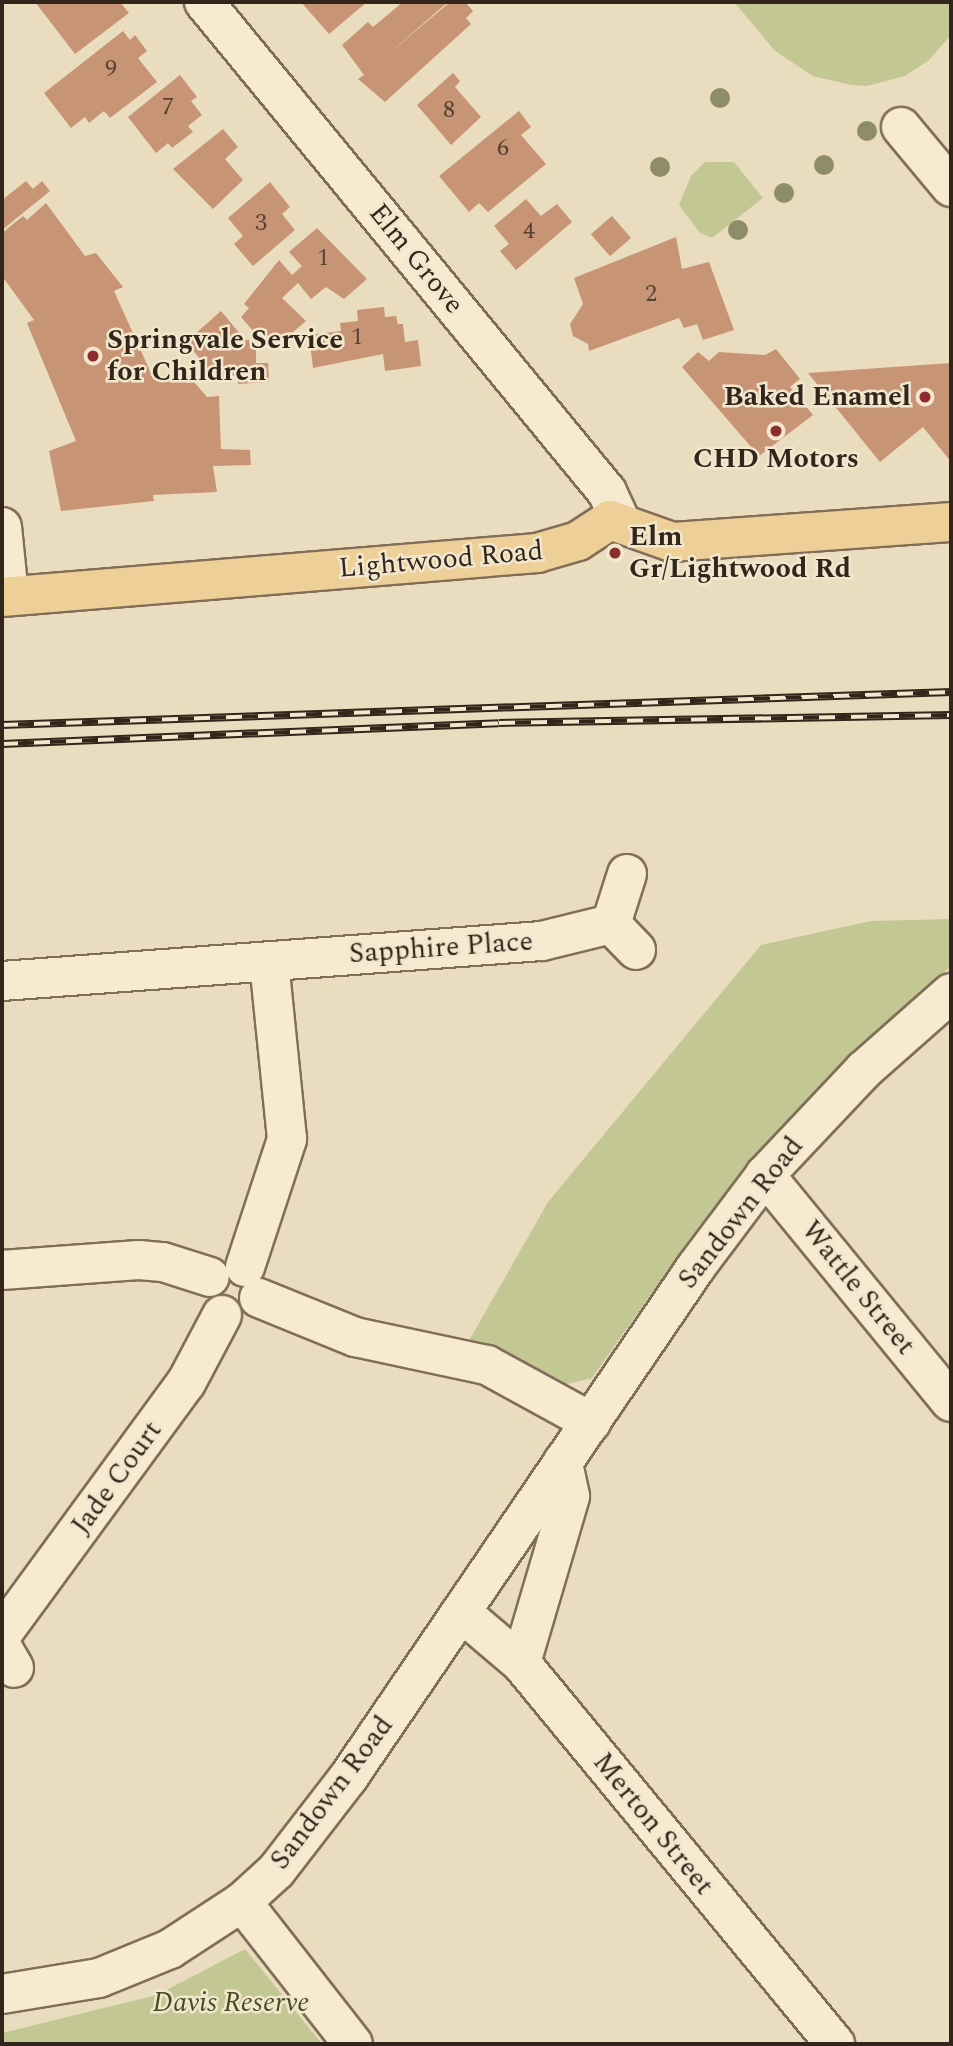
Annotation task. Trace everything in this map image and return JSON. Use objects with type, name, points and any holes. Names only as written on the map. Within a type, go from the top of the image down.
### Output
[{"type":"main road","points":[[620,520],[646,535],[673,542],[951,522]]},
{"type":"main road","name":"Lightwood Road","points":[[5,596],[537,553],[560,549],[603,522],[620,520]]},
{"type":"street","name":"Elm Grove","points":[[204,2],[607,492],[620,520]]},
{"type":"street","points":[[901,127],[951,187]]},
{"type":"street","points":[[2,527],[5,596]]},
{"type":"street","name":"Sapphire Place","points":[[2,981],[623,937],[627,874]]},
{"type":"street","points":[[238,1281],[287,1139],[269,962]]},
{"type":"street","name":"Sandown Road","points":[[2,1994],[99,1978],[170,1948],[242,1902],[275,1871],[317,1820],[562,1462],[765,1175],[873,1061],[951,993]]},
{"type":"street","name":"Wattle Street","points":[[765,1175],[951,1402]]},
{"type":"street","points":[[2,1270],[139,1260],[163,1262],[238,1281],[355,1337],[487,1365],[591,1422]]},
{"type":"street","name":"Jade Court","points":[[6,1650],[186,1383],[222,1315],[248,1312],[238,1281]]},
{"type":"street","points":[[521,1663],[569,1496],[562,1462]]},
{"type":"street","name":"Merton Street","points":[[461,1612],[521,1663],[835,2044]]},
{"type":"street","points":[[242,1902],[353,2044]]},
{"type":"green space","points":[[734,2],[951,2],[951,35],[929,60],[905,76],[867,86],[851,85],[813,76],[775,51]]},
{"type":"green space","points":[[705,162],[734,162],[763,198],[712,238],[700,233],[679,205],[691,176]]},
{"type":"green space","points":[[951,919],[951,966],[788,1119],[691,1237],[592,1378],[564,1385],[542,1379],[467,1344],[548,1202],[761,945],[871,921]]},
{"type":"green space","name":"Davis Reserve","points":[[245,1949],[322,2044],[2,2044],[2,2033],[157,1995]]},
{"type":"building","points":[[35,2],[120,2],[129,13],[75,54]]},
{"type":"building","points":[[301,2],[367,2],[329,34]]},
{"type":"building","points":[[403,2],[448,2],[386,56],[450,2],[465,2],[473,11],[466,18],[471,24],[385,102],[358,79],[364,75],[342,45],[368,22],[373,27]]},
{"type":"building","points":[[123,31],[130,40],[135,35],[147,51],[138,58],[157,82],[110,118],[104,111],[89,123],[85,117],[71,128],[44,93]]},
{"type":"building","points":[[453,73],[460,81],[455,87],[481,117],[451,145],[417,105]]},
{"type":"building","points":[[180,75],[197,97],[191,101],[202,115],[188,126],[193,132],[172,148],[168,143],[156,153],[128,117]]},
{"type":"building","points":[[519,111],[531,127],[521,135],[546,164],[488,212],[479,203],[469,212],[439,176]]},
{"type":"building","points":[[223,129],[238,147],[225,159],[243,180],[213,209],[173,169]]},
{"type":"building","points":[[26,181],[33,189],[42,181],[50,191],[2,230],[2,200]]},
{"type":"building","points":[[270,182],[290,207],[282,214],[295,230],[253,266],[234,244],[243,236],[228,218]]},
{"type":"building","points":[[526,199],[541,216],[557,204],[572,222],[516,270],[500,251],[509,244],[494,226]]},
{"type":"building","name":"Springvale Service for Children","points":[[46,203],[85,256],[96,253],[123,287],[114,291],[154,380],[188,375],[207,397],[219,396],[221,449],[250,450],[251,465],[213,466],[217,492],[153,495],[154,501],[61,511],[49,451],[76,441],[27,323],[34,320],[2,276],[2,233],[23,216],[27,220]]},
{"type":"building","points":[[612,216],[631,238],[610,256],[591,234]]},
{"type":"building","points":[[317,228],[367,279],[344,299],[326,287],[311,299],[298,283],[282,298],[306,321],[285,339],[278,333],[271,341],[261,340],[241,317],[249,308],[244,304],[279,260],[292,275],[302,266],[289,252]]},
{"type":"building","points":[[676,237],[682,269],[709,262],[734,330],[703,340],[697,324],[684,328],[679,318],[589,351],[588,344],[573,336],[570,324],[583,304],[574,278]]},
{"type":"building","points":[[384,307],[385,317],[396,316],[398,324],[403,324],[405,342],[418,340],[421,366],[385,371],[383,354],[313,368],[309,335],[341,331],[340,323],[358,321],[357,310]]},
{"type":"building","points":[[221,311],[245,340],[256,340],[256,363],[268,363],[269,382],[238,384],[238,375],[216,378],[186,342]]},
{"type":"building","points":[[776,349],[800,379],[790,387],[813,415],[759,456],[682,367],[698,352],[709,361],[719,352],[765,355]]},
{"type":"building","points":[[951,363],[951,462],[923,427],[880,462],[808,373]]},
{"type":"railway","points":[[2,725],[951,692]]},
{"type":"railway","points":[[2,744],[499,723],[951,715]]},
{"type":"place","name":"Springvale Service for Children","points":[[93,356]]},
{"type":"place","name":"Baked Enamel","points":[[925,397]]},
{"type":"place","name":"CHD Motors","points":[[776,431]]},
{"type":"place","name":"Elm Gr/Lightwood Rd","points":[[615,553]]}]
